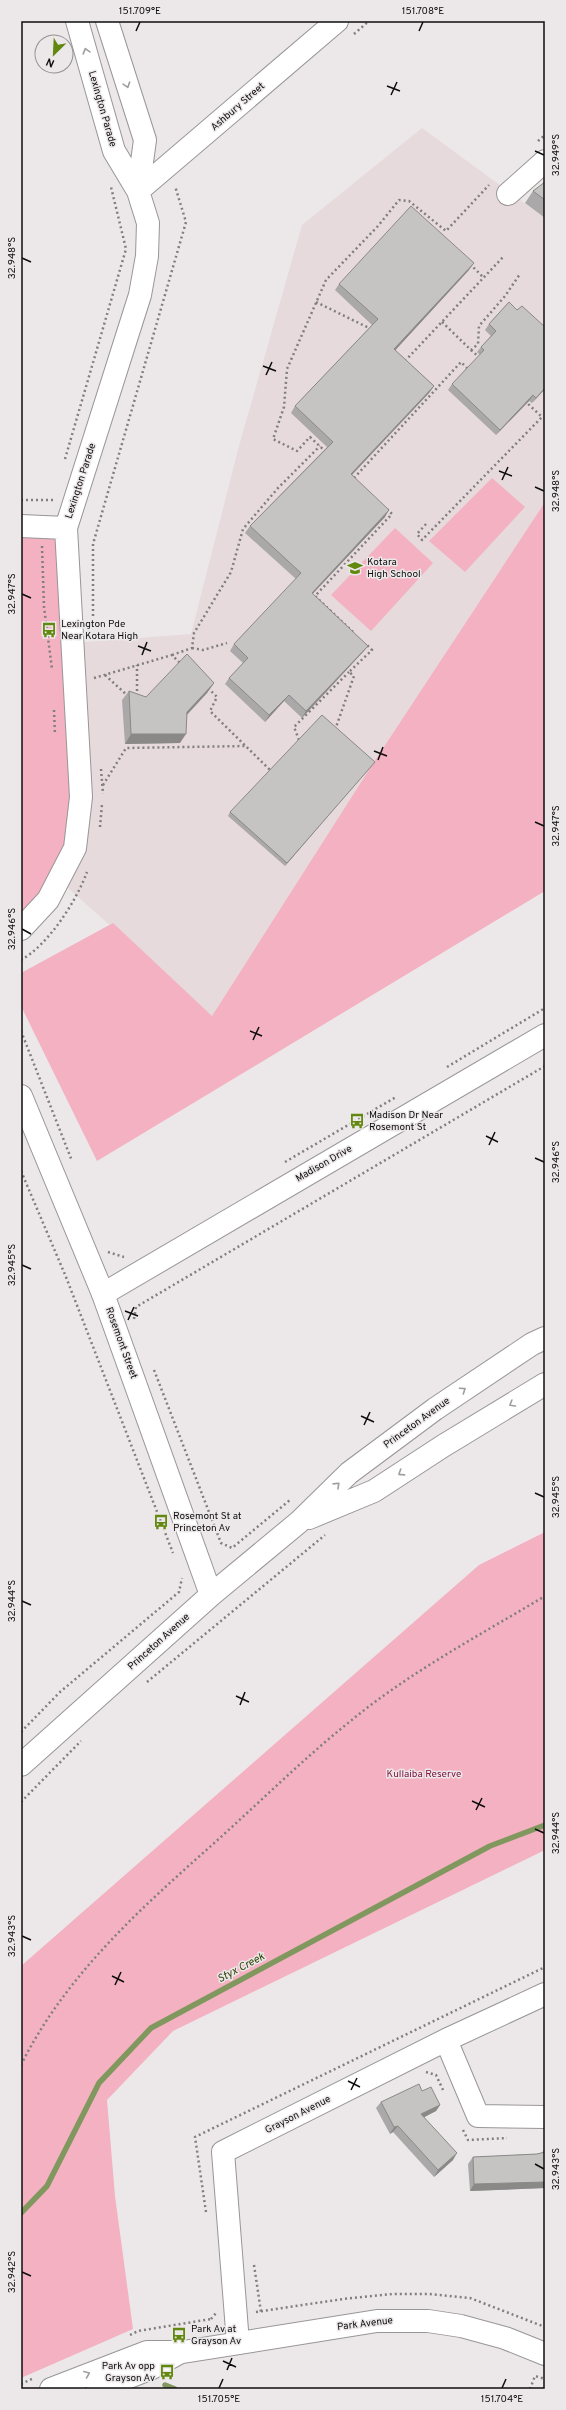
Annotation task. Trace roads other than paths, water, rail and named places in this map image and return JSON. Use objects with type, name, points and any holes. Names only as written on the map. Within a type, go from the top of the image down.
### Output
[{"type":"street","name":"Lexington Parade","points":[[21,929],[48,900],[75,848],[81,797],[66,528],[140,295],[147,256],[148,223],[138,191],[114,151],[77,21]]},
{"type":"street","name":"Lexington Parade","points":[[107,21],[145,140],[138,191]]},
{"type":"street","name":"Ashbury Street","points":[[138,191],[344,29]]},
{"type":"street","points":[[501,187],[545,161]]},
{"type":"street","points":[[21,526],[66,528]]},
{"type":"street","name":"Madison Drive","points":[[103,1294],[545,1035]]},
{"type":"street","name":"Rosemont Street","points":[[21,1096],[103,1294],[211,1595]]},
{"type":"street","name":"Princeton Avenue","points":[[21,1765],[211,1595],[299,1522],[349,1472],[435,1409],[532,1344],[545,1338]]},
{"type":"street","name":"Princeton Avenue","points":[[299,1522],[374,1491],[443,1446],[545,1384]]},
{"type":"street","name":"Grayson Avenue","points":[[238,2343],[223,2152],[446,2040],[545,1994]]},
{"type":"street","points":[[446,2040],[478,2116],[545,2117]]},
{"type":"street","name":"Park Avenue","points":[[51,2389],[147,2352],[183,2352],[377,2321],[428,2321],[461,2326],[505,2338],[545,2354]]},
{"type":"street","name":"Park Avenue","points":[[98,2389],[152,2368],[183,2352]]},
{"type":"waterway","name":"Styx Creek","points":[[21,2213],[47,2186],[99,2083],[151,2028],[490,1846],[545,1825]]},
{"type":"waterway","points":[[165,2385],[175,2389]]},
{"type":"place","name":"Kotara High School","points":[[355,568]]},
{"type":"place","name":"Lexington Pde Near Kotara High","points":[[49,630]]},
{"type":"place","name":"Madison Dr Near Rosemont St","points":[[357,1121]]},
{"type":"place","name":"Rosemont St at Princeton Av","points":[[161,1522]]},
{"type":"place","name":"Park Av at Grayson Av","points":[[179,2335]]},
{"type":"place","name":"Park Av opp Grayson Av","points":[[167,2372]]},
{"type":"park label","name":"Kullaiba Reserve","points":[[424,1774]]}]
